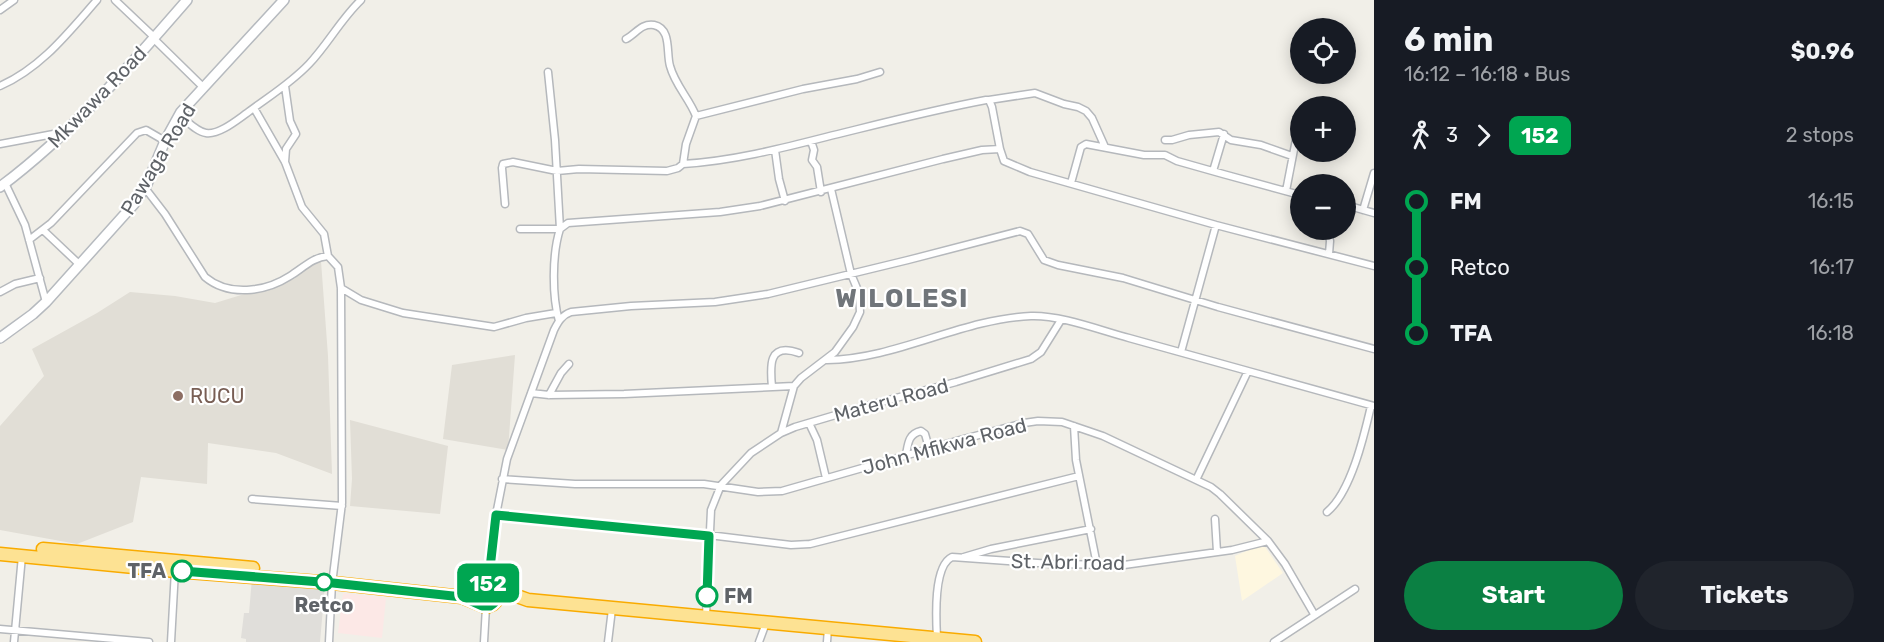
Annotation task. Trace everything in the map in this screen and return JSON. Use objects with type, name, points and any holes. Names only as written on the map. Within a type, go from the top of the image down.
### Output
[{"type":"highway","points":[[0,545],[176,566]]},
{"type":"highway","points":[[0,554],[176,566],[455,590],[486,587],[528,600],[828,627],[883,638],[937,638],[975,642]]},
{"type":"highway","points":[[333,579],[462,597],[485,605],[528,600]]},
{"type":"highway","points":[[485,605],[476,595],[486,587]]},
{"type":"highway","points":[[485,605],[496,601],[497,597],[497,593],[486,587]]},
{"type":"main road","name":"Mkwawa Road","points":[[2,185],[68,131],[88,111],[187,0]]},
{"type":"main road","name":"Pawaga Road","points":[[0,338],[46,302],[126,214],[145,188],[179,115],[284,0]]},
{"type":"street","points":[[0,10],[5,2],[14,0]]},
{"type":"street","points":[[0,86],[42,60],[97,0]]},
{"type":"street","points":[[115,0],[204,88]]},
{"type":"street","points":[[179,115],[200,130],[209,133],[220,130],[285,86],[309,63],[361,0]]},
{"type":"street","points":[[626,39],[647,25],[657,26],[667,40],[669,64],[673,75],[696,116],[686,144],[683,164]]},
{"type":"street","points":[[548,72],[560,229],[555,255],[556,313],[559,321]]},
{"type":"street","points":[[696,116],[880,72]]},
{"type":"street","points":[[285,86],[290,121],[296,134],[286,149],[285,162]]},
{"type":"street","points":[[505,204],[503,164],[513,162],[557,171],[595,169],[667,171],[683,164],[723,160],[775,150],[922,113],[1035,93],[1086,111],[1092,118],[1105,147]]},
{"type":"street","points":[[989,100],[1000,149],[1004,161],[1008,164],[1216,225],[1374,266]]},
{"type":"street","points":[[254,108],[285,162],[302,207],[324,234],[328,256],[338,267],[341,288],[342,506],[333,579],[329,642]]},
{"type":"street","points":[[29,240],[42,230],[136,133],[146,130],[165,141]]},
{"type":"street","points":[[0,144],[68,131]]},
{"type":"street","points":[[1165,140],[1214,131],[1224,134],[1231,140],[1290,155]]},
{"type":"street","points":[[1214,171],[1224,134]]},
{"type":"street","points":[[811,141],[814,150],[812,160],[816,166],[821,192]]},
{"type":"street","points":[[1071,183],[1084,144],[1144,155],[1165,155],[1175,160],[1290,192]]},
{"type":"street","points":[[520,229],[560,229],[568,224],[720,212],[785,201],[943,159],[982,150],[1000,149]]},
{"type":"street","points":[[775,150],[785,201]]},
{"type":"street","points":[[1286,191],[1291,162]]},
{"type":"street","points":[[1363,210],[1374,173]]},
{"type":"street","points":[[2,185],[19,210],[46,302]]},
{"type":"street","points":[[145,188],[165,214],[205,277],[222,287],[235,291],[262,287],[288,278],[315,259],[328,256]]},
{"type":"street","points":[[781,433],[794,386],[801,378],[827,360],[844,342],[860,312],[859,293],[851,274],[831,189]]},
{"type":"street","points":[[1356,208],[1374,213]]},
{"type":"street","points":[[1181,352],[1216,225]]},
{"type":"street","points":[[42,230],[80,265]]},
{"type":"street","points":[[486,587],[507,459],[559,321],[571,312],[723,301],[768,294],[1020,231],[1028,234],[1044,260],[1058,265],[1123,278],[1247,315],[1374,349]]},
{"type":"street","points":[[1329,254],[1330,240]]},
{"type":"street","points":[[0,292],[15,284],[40,278]]},
{"type":"street","points":[[341,288],[361,300],[403,313],[494,327],[556,313]]},
{"type":"street","points":[[827,360],[875,354],[984,323],[1035,316],[1061,320],[1373,406],[1359,453],[1337,502],[1327,512]]},
{"type":"street","name":"Materu Road","points":[[721,485],[750,453],[781,433],[1031,359],[1041,352],[1061,320]]},
{"type":"street","points":[[772,387],[770,367],[772,358],[779,351],[799,353]]},
{"type":"street","points":[[549,395],[561,373],[569,364]]},
{"type":"street","points":[[1196,480],[1248,371]]},
{"type":"street","points":[[531,393],[549,395],[624,394],[794,386]]},
{"type":"street","name":"John Mfikwa Road","points":[[502,479],[575,484],[721,485],[768,493],[782,491],[929,448],[1038,421],[1053,420],[1112,440],[1220,494],[1268,541],[1285,564],[1314,614]]},
{"type":"street","points":[[809,423],[817,440],[826,478]]},
{"type":"street","points":[[1074,426],[1074,447],[1097,565]]},
{"type":"street","points":[[906,455],[909,439],[915,432],[921,431],[925,434],[929,448]]},
{"type":"street","points":[[496,515],[791,545],[810,544],[1079,476]]},
{"type":"street","points":[[706,616],[711,510],[721,485]]},
{"type":"street","points":[[252,499],[342,506]]},
{"type":"street","points":[[1215,519],[1217,552]]},
{"type":"street","points":[[937,638],[937,607],[943,565],[946,560],[952,557],[964,558],[991,549],[1091,529]]},
{"type":"street","name":"St. Abri road","points":[[964,558],[1052,564],[1124,565],[1217,552],[1268,541]]},
{"type":"street","points":[[15,642],[22,555]]},
{"type":"street","points":[[171,642],[176,566]]},
{"type":"street","points":[[1274,642],[1355,589]]},
{"type":"street","points":[[484,642],[485,605]]},
{"type":"street","points":[[608,642],[612,609]]},
{"type":"street","points":[[759,642],[766,622]]},
{"type":"street","points":[[826,642],[828,627]]},
{"type":"street","points":[[0,629],[149,642]]},
{"type":"shaded area","name":"RUCU","points":[[317,259],[321,261],[328,356],[332,474],[276,453],[208,443],[207,484],[141,477],[133,522],[77,544],[0,530],[0,426],[44,376],[32,349],[130,292],[175,296],[215,303],[294,279]]},
{"type":"shaded area","points":[[515,355],[508,450],[443,439],[452,365]]},
{"type":"shaded area","points":[[350,420],[448,446],[440,514],[350,506],[352,479]]},
{"type":"shaded area","points":[[1263,544],[1283,573],[1242,601],[1235,556]]},
{"type":"shaded area","points":[[252,578],[325,585],[320,642],[246,642],[246,639],[241,638],[244,613],[249,613]]},
{"type":"shaded area","points":[[343,593],[386,598],[382,638],[338,633]]},
{"type":"bus line","name":"152","points":[[182,571],[333,583],[462,597],[486,607],[493,604],[497,597],[495,590],[488,586],[496,515],[709,536],[707,596]]},
{"type":"place","name":"RUCU","points":[[178,396]]},
{"type":"place","name":"TFA","points":[[182,571]]},
{"type":"place","name":"Retco","points":[[324,582]]},
{"type":"place","name":"FM","points":[[707,596]]},
{"type":"district","name":"WILOLESI","points":[[902,298]]}]
